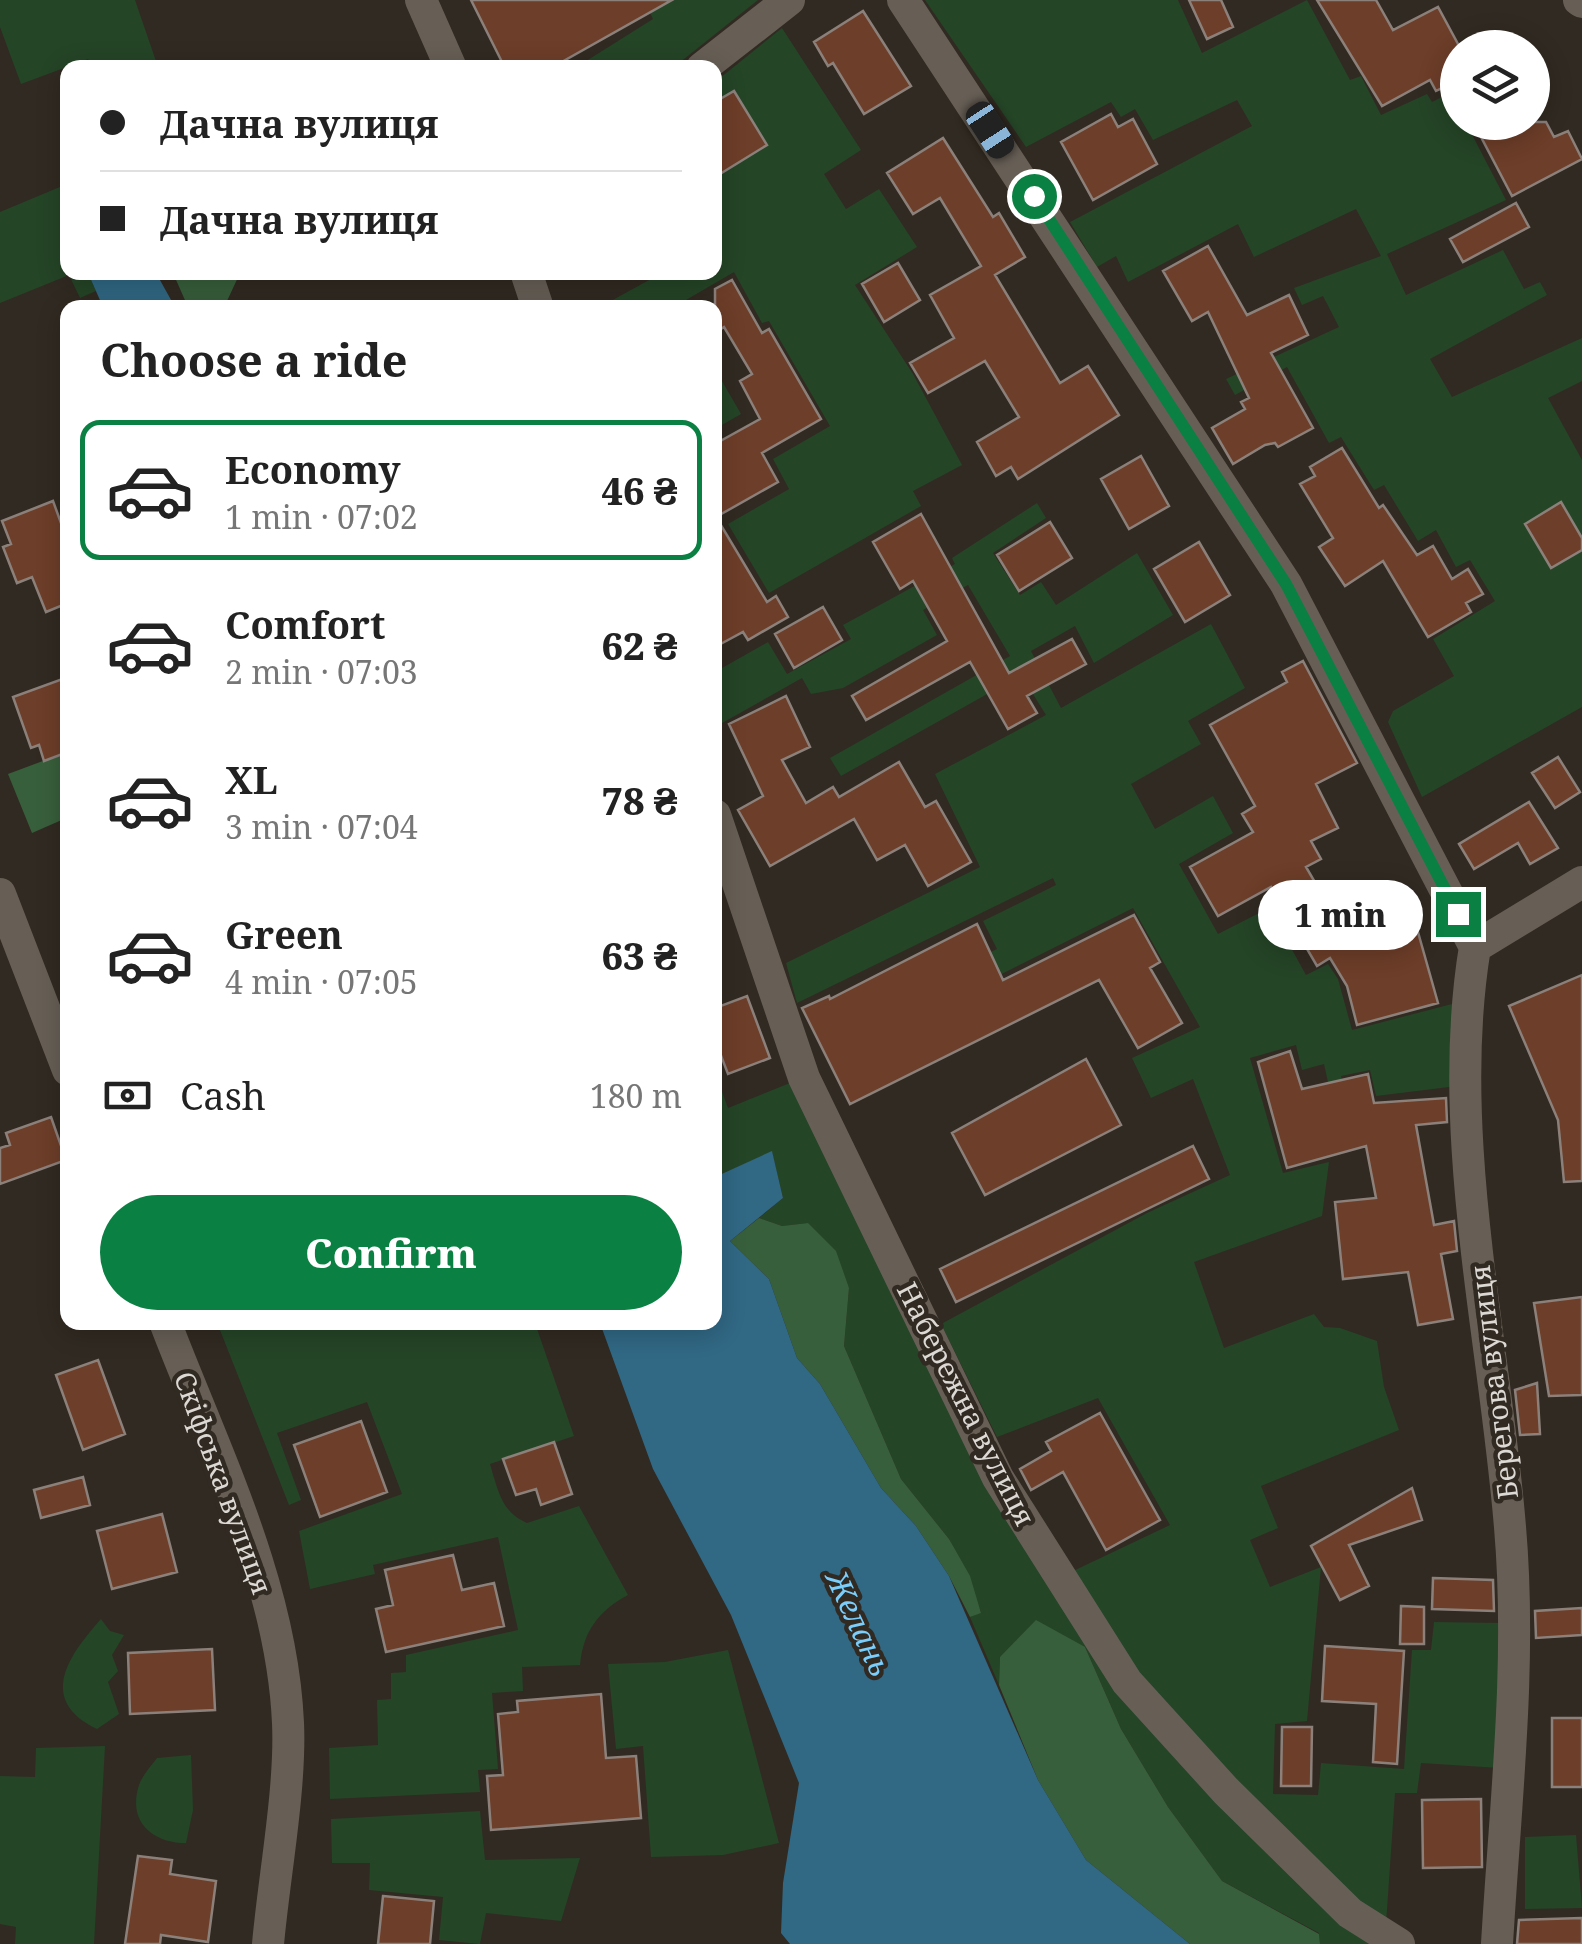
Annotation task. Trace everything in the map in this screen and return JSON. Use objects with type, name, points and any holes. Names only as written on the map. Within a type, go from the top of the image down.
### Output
[{"type":"street","points":[[421,0],[447,60]]},
{"type":"street","points":[[712,60],[789,0]]},
{"type":"street","points":[[903,0],[1286,584],[1475,947],[1582,882]]},
{"type":"street","name":"Набережна вулиця","points":[[722,836],[804,1078],[998,1478],[1127,1682],[1226,1791],[1350,1913],[1399,1944]]},
{"type":"street","points":[[0,894],[60,1049]]},
{"type":"street","name":"Берегова вулиця","points":[[1475,947],[1464,1054],[1482,1300],[1510,1527],[1514,1622],[1497,1944]]},
{"type":"street","name":"Скіфська вулиця","points":[[168,1330],[254,1556],[284,1673],[288,1728],[268,1944]]},
{"type":"green space","points":[[0,0],[135,0],[156,60],[60,60],[60,69],[21,84],[0,27]]},
{"type":"green space","points":[[644,0],[758,0],[683,60],[588,60],[653,19]]},
{"type":"green space","points":[[925,0],[1178,0],[1202,53],[1307,0],[1350,80],[1361,76],[1381,115],[1427,94],[1432,102],[1440,98],[1440,140],[1475,140],[1506,200],[1387,254],[1406,295],[1503,250],[1524,289],[1540,282],[1547,295],[1430,359],[1452,397],[1582,338],[1582,381],[1548,398],[1582,460],[1582,707],[1422,797],[1388,722],[1393,711],[1454,676],[1433,639],[1495,601],[1470,560],[1456,567],[1436,530],[1418,541],[1384,485],[1374,490],[1341,437],[1329,443],[1287,367],[1235,395],[1226,379],[1339,327],[1323,296],[1302,305],[1294,288],[1381,256],[1356,209],[1254,257],[1238,224],[1128,282],[1116,256],[1097,267],[1070,222],[1252,126],[1237,100],[1153,140],[1135,109],[1121,117],[1111,102],[1026,147]]},
{"type":"green space","points":[[782,28],[861,150],[824,174],[846,209],[879,189],[917,247],[855,285],[913,374],[962,465],[913,491],[921,506],[769,593],[728,524],[789,489],[773,459],[830,426],[769,321],[762,323],[734,272],[722,279],[722,76]]},
{"type":"green space","points":[[60,187],[60,279],[0,303],[0,212]]},
{"type":"green space","points":[[71,280],[91,280],[96,291],[80,298]]},
{"type":"green space","points":[[176,280],[237,280],[227,300],[185,300]]},
{"type":"green space","points":[[649,280],[720,280],[686,300],[613,300]]},
{"type":"green space","points":[[722,381],[741,414],[722,425]]},
{"type":"green space","points":[[1037,503],[1046,518],[993,553],[1020,595],[1041,582],[1056,605],[1137,553],[1173,615],[1094,663],[1075,626],[1031,651],[1061,708],[1211,624],[1245,688],[1188,721],[1201,744],[1131,784],[1155,829],[1213,796],[1233,833],[1179,864],[1218,934],[1269,908],[1306,975],[1328,964],[1338,979],[1352,1030],[1452,1004],[1457,1012],[1457,1086],[1376,1096],[1370,1070],[1341,1076],[1345,1099],[1340,1137],[1324,1064],[1302,1070],[1296,1045],[1250,1058],[1283,1173],[1329,1162],[1322,1216],[1194,1262],[1224,1348],[1314,1314],[1324,1327],[1340,1328],[1377,1341],[1384,1387],[1399,1430],[1261,1486],[1278,1528],[1250,1540],[1270,1587],[1321,1567],[1307,1721],[1275,1724],[1273,1794],[1318,1795],[1321,1763],[1404,1769],[1412,1650],[1431,1650],[1434,1622],[1503,1623],[1500,1768],[1421,1763],[1417,1793],[1395,1793],[1386,1924],[1365,1918],[1139,1676],[1071,1572],[1170,1525],[1098,1398],[997,1437],[941,1324],[1147,1213],[1230,1175],[1193,1079],[1151,1098],[1132,1058],[1200,1027],[1133,908],[936,1007],[951,970],[997,949],[983,921],[1056,885],[1053,878],[797,1003],[786,963],[980,867],[935,774],[1046,715],[1021,675],[841,776],[830,758],[1010,656],[968,585],[923,610],[937,635],[843,688],[811,694],[802,678],[722,723],[722,668],[768,642],[787,674],[851,639],[843,625],[955,564],[952,558]]},
{"type":"green space","points":[[60,755],[60,821],[32,833],[8,774]]},
{"type":"green space","points":[[795,1081],[1120,1687],[1373,1944],[1320,1944],[1319,1933],[1222,1881],[1168,1807],[1121,1729],[1085,1647],[1000,1657],[999,1685],[970,1617],[981,1612],[949,1539],[901,1479],[844,1346],[849,1288],[808,1223],[782,1226],[759,1218],[783,1198],[772,1152],[722,1174],[722,1092],[728,1108]]},
{"type":"green space","points":[[759,1218],[782,1226],[808,1223],[836,1251],[849,1288],[844,1346],[901,1479],[949,1539],[970,1576],[981,1613],[970,1617],[916,1526],[881,1488],[820,1384],[797,1358],[769,1279],[730,1241]]},
{"type":"green space","points":[[220,1330],[537,1330],[574,1436],[490,1464],[498,1491],[511,1513],[527,1523],[579,1506],[628,1595],[608,1608],[594,1624],[580,1665],[522,1667],[523,1691],[492,1693],[498,1769],[478,1770],[480,1792],[330,1799],[329,1748],[378,1745],[377,1700],[391,1699],[391,1673],[406,1672],[406,1655],[518,1630],[498,1537],[373,1565],[375,1574],[310,1589],[299,1531],[402,1494],[367,1402],[277,1433],[301,1500],[289,1505]]},
{"type":"green space","points":[[101,1619],[110,1631],[124,1635],[112,1655],[118,1671],[108,1682],[119,1714],[97,1729],[68,1705],[63,1691],[69,1662]]},
{"type":"green space","points":[[1036,1620],[1085,1647],[1121,1729],[1168,1807],[1222,1881],[1319,1934],[1320,1944],[1190,1944],[1086,1860],[1038,1780],[999,1685],[1000,1657]]},
{"type":"green space","points":[[728,1650],[779,1843],[723,1855],[651,1857],[643,1746],[616,1749],[608,1664],[665,1662]]},
{"type":"green space","points":[[105,1746],[94,1944],[15,1944],[16,1927],[0,1924],[0,1776],[35,1777],[36,1748]]},
{"type":"green space","points":[[191,1755],[193,1810],[186,1843],[174,1842],[146,1828],[140,1820],[136,1798],[140,1782],[157,1758]]},
{"type":"green space","points":[[480,1811],[485,1860],[580,1858],[561,1921],[486,1913],[480,1944],[439,1940],[443,1897],[369,1890],[370,1863],[332,1863],[331,1819]]},
{"type":"green space","points":[[1576,1835],[1582,1908],[1525,1909],[1525,1837]]},
{"type":"water","points":[[91,280],[160,280],[171,300],[100,300]]},
{"type":"water","name":"Желань","points":[[772,1151],[783,1198],[730,1241],[769,1279],[797,1358],[820,1384],[881,1488],[916,1526],[949,1576],[1038,1780],[1086,1860],[1190,1944],[790,1944],[781,1933],[783,1883],[799,1783],[731,1615],[653,1469],[603,1330],[722,1330],[722,1174]]},
{"type":"building","points":[[471,0],[672,0],[565,60],[501,60]]},
{"type":"building","points":[[1189,0],[1221,0],[1233,27],[1207,39]]},
{"type":"building","points":[[1317,0],[1376,0],[1393,30],[1438,7],[1450,30],[1440,30],[1440,89],[1436,91],[1430,80],[1382,106]]},
{"type":"building","points":[[863,11],[911,86],[864,114],[833,63],[828,66],[814,42]]},
{"type":"building","points":[[734,91],[767,145],[722,173],[722,98]]},
{"type":"building","points":[[1111,114],[1118,127],[1133,119],[1157,164],[1093,200],[1061,142]]},
{"type":"building","points":[[1550,130],[1554,137],[1568,131],[1582,159],[1512,196],[1483,140],[1550,140]]},
{"type":"building","points":[[943,138],[993,217],[999,213],[1025,257],[995,275],[1060,383],[1088,366],[1119,415],[1018,479],[1011,467],[996,476],[977,442],[1019,417],[985,361],[928,393],[910,363],[954,338],[930,295],[981,266],[940,198],[913,214],[887,173]]},
{"type":"building","points":[[1516,203],[1529,227],[1463,262],[1450,239]]},
{"type":"building","points":[[1208,246],[1247,315],[1289,295],[1308,335],[1271,353],[1313,428],[1278,447],[1275,443],[1265,445],[1233,464],[1212,428],[1245,409],[1241,402],[1249,398],[1208,312],[1192,321],[1163,271]]},
{"type":"building","points":[[898,263],[920,300],[884,322],[862,284]]},
{"type":"building","points":[[732,280],[762,333],[769,329],[821,419],[762,453],[778,482],[722,514],[722,440],[760,419],[740,381],[752,374],[722,328],[722,300],[715,300],[715,289]]},
{"type":"building","points":[[1342,448],[1379,508],[1383,505],[1417,555],[1433,546],[1452,579],[1468,569],[1483,594],[1466,603],[1471,612],[1428,637],[1383,561],[1345,586],[1319,547],[1333,538],[1300,484],[1315,476],[1310,467]]},
{"type":"building","points":[[1141,456],[1169,506],[1129,529],[1101,479]]},
{"type":"building","points":[[53,501],[60,520],[60,606],[46,612],[32,577],[17,583],[3,547],[11,544],[2,521]]},
{"type":"building","points":[[1561,502],[1582,538],[1582,550],[1551,568],[1525,524]]},
{"type":"building","points":[[921,514],[1009,673],[1072,639],[1086,664],[1027,696],[1037,713],[1008,729],[970,662],[866,720],[852,696],[947,641],[913,581],[900,589],[873,542]]},
{"type":"building","points":[[1050,522],[1072,558],[1019,591],[997,555]]},
{"type":"building","points":[[722,527],[767,602],[776,596],[788,617],[748,640],[743,632],[722,643]]},
{"type":"building","points":[[1199,542],[1230,595],[1185,622],[1154,569]]},
{"type":"building","points":[[823,607],[842,640],[794,668],[775,634]]},
{"type":"building","points":[[1303,661],[1357,763],[1316,784],[1338,828],[1311,841],[1321,859],[1306,867],[1334,915],[1366,896],[1384,927],[1412,911],[1438,1003],[1357,1025],[1347,986],[1330,958],[1317,966],[1271,887],[1218,916],[1190,867],[1253,832],[1242,814],[1255,806],[1210,725],[1287,682],[1282,672]]},
{"type":"building","points":[[60,680],[60,755],[44,761],[39,745],[31,748],[13,697]]},
{"type":"building","points":[[786,696],[810,747],[782,760],[806,803],[833,787],[839,797],[899,762],[925,807],[936,801],[971,862],[928,886],[905,845],[877,860],[854,819],[770,866],[738,810],[763,796],[729,724]]},
{"type":"building","points":[[1558,757],[1580,792],[1555,808],[1532,773]]},
{"type":"building","points":[[1529,802],[1558,848],[1530,864],[1518,843],[1474,869],[1459,844]]},
{"type":"building","points":[[1134,915],[1160,962],[1150,968],[1182,1023],[1138,1048],[1099,980],[850,1104],[802,1008],[829,996],[830,999],[977,924],[1003,980]]},
{"type":"building","points":[[1582,975],[1582,1181],[1564,1182],[1558,1120],[1509,1006]]},
{"type":"building","points":[[747,996],[770,1058],[728,1074],[722,1058],[722,1005]]},
{"type":"building","points":[[1290,1051],[1302,1089],[1368,1074],[1374,1103],[1446,1098],[1447,1122],[1416,1125],[1434,1225],[1454,1221],[1457,1251],[1441,1254],[1453,1319],[1418,1325],[1408,1272],[1343,1279],[1335,1202],[1376,1198],[1366,1146],[1287,1168],[1258,1062]]},
{"type":"building","points":[[1086,1059],[1121,1125],[985,1195],[952,1133]]},
{"type":"building","points":[[51,1117],[60,1143],[60,1162],[0,1184],[0,1148],[10,1145],[6,1133]]},
{"type":"building","points":[[1193,1146],[1209,1179],[956,1302],[940,1269]]},
{"type":"building","points":[[1582,1297],[1582,1395],[1549,1396],[1534,1303]]},
{"type":"building","points":[[98,1360],[125,1434],[83,1450],[56,1375]]},
{"type":"building","points":[[1537,1383],[1540,1434],[1520,1435],[1515,1390]]},
{"type":"building","points":[[1100,1413],[1160,1520],[1106,1550],[1063,1472],[1031,1490],[1020,1469],[1051,1451],[1046,1442]]},
{"type":"building","points":[[361,1421],[387,1492],[320,1517],[294,1445]]},
{"type":"building","points":[[554,1442],[572,1494],[541,1505],[536,1489],[516,1495],[503,1459]]},
{"type":"building","points":[[83,1477],[90,1505],[41,1518],[34,1490]]},
{"type":"building","points":[[1412,1488],[1422,1520],[1349,1545],[1369,1586],[1340,1600],[1311,1546]]},
{"type":"building","points":[[162,1514],[177,1572],[112,1589],[97,1531]]},
{"type":"building","points":[[453,1555],[462,1590],[494,1583],[504,1626],[386,1652],[376,1609],[393,1605],[385,1570]]},
{"type":"building","points":[[1433,1578],[1493,1580],[1494,1611],[1432,1609]]},
{"type":"building","points":[[1401,1606],[1424,1607],[1424,1644],[1400,1644]]},
{"type":"building","points":[[1582,1608],[1582,1635],[1536,1638],[1535,1611]]},
{"type":"building","points":[[1325,1646],[1404,1651],[1397,1764],[1373,1762],[1376,1704],[1322,1701]]},
{"type":"building","points":[[212,1649],[215,1710],[130,1714],[128,1653]]},
{"type":"building","points":[[601,1694],[606,1758],[636,1756],[641,1818],[491,1830],[487,1776],[503,1775],[498,1714],[518,1712],[517,1701]]},
{"type":"building","points":[[1552,1718],[1582,1718],[1582,1787],[1552,1787]]},
{"type":"building","points":[[1282,1727],[1312,1727],[1311,1786],[1281,1786]]},
{"type":"building","points":[[1481,1799],[1482,1867],[1423,1868],[1422,1800]]},
{"type":"building","points":[[138,1856],[172,1860],[170,1874],[216,1881],[208,1942],[161,1935],[160,1944],[125,1944]]},
{"type":"building","points":[[383,1896],[434,1901],[430,1944],[378,1944]]},
{"type":"building","points":[[1582,1918],[1582,1944],[1517,1944],[1519,1920]]},
{"type":"route","points":[[1034,196],[1286,584],[1458,914]]}]
